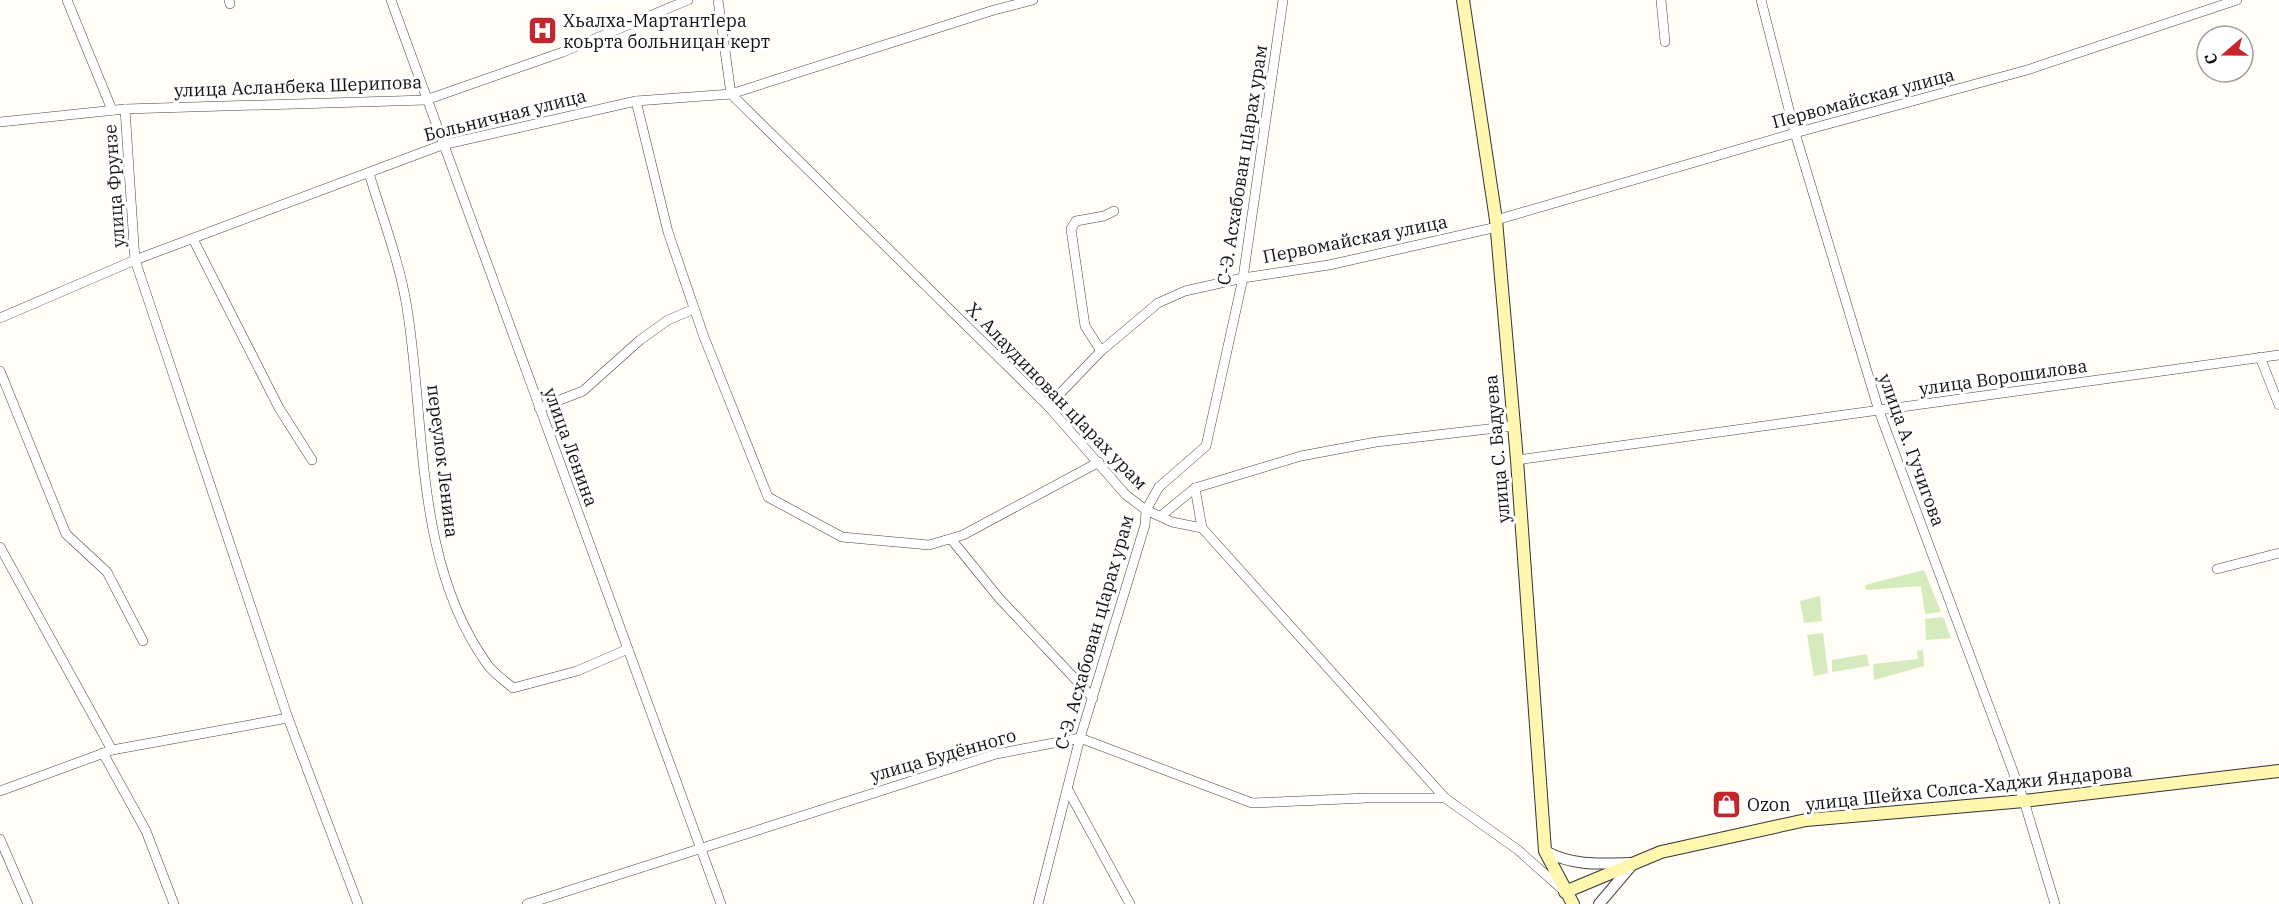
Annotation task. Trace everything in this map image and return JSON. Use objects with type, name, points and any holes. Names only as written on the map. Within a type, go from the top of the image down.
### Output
[{"type":"main road","name":"улица С. Бадуева","points":[[1463,0],[1496,224],[1517,460],[1545,851],[1573,904]]},
{"type":"main road","name":"улица Шейха Солса-Хаджи Яндарова","points":[[1565,892],[1661,852],[1806,820],[2024,801],[2279,771]]},
{"type":"street","points":[[68,0],[112,110]]},
{"type":"street","name":"улица Ленина","points":[[391,0],[442,145],[722,904]]},
{"type":"street","name":"улица Асланбека Шерипова","points":[[0,122],[125,109],[426,100],[563,52],[688,0]]},
{"type":"street","points":[[718,0],[730,94]]},
{"type":"street","name":"Больничная улица","points":[[0,318],[135,260],[442,145],[636,101],[730,94],[994,10],[1034,0]]},
{"type":"street","name":"С-Э. Асхабован цIарах урам","points":[[1038,904],[1080,738],[1145,525],[1146,510],[1159,487],[1206,446],[1243,278],[1283,0]]},
{"type":"street","points":[[1661,0],[1665,42]]},
{"type":"street","name":"улица А. Гучигова","points":[[1761,0],[1795,133],[1879,411],[2024,801],[2055,904]]},
{"type":"street","name":"Первомайская улица","points":[[1048,406],[1101,351],[1158,303],[1185,291],[1243,278],[1329,265],[1496,224],[1795,133],[2027,70],[2237,0]]},
{"type":"street","name":"Х. Алаудинован цIарах урам","points":[[730,94],[1048,406],[1126,495],[1146,510],[1162,515],[1172,522],[1202,528]]},
{"type":"street","points":[[636,101],[668,232],[694,309],[768,496],[842,537],[929,545],[963,535],[1099,462]]},
{"type":"street","name":"улица Фрунзе","points":[[125,109],[135,260],[288,718],[358,904]]},
{"type":"street","name":"переулок Ленина","points":[[369,173],[407,306],[429,505],[443,571],[465,624],[487,665],[513,688],[578,671],[628,649]]},
{"type":"street","points":[[1101,351],[1084,326],[1071,229],[1076,221],[1104,216],[1114,211]]},
{"type":"street","points":[[193,239],[279,408],[312,460]]},
{"type":"street","points":[[539,408],[583,391],[640,340],[668,320],[694,309]]},
{"type":"street","name":"улица Ворошилова","points":[[1517,460],[2279,355]]},
{"type":"street","points":[[2260,357],[2279,405]]},
{"type":"street","points":[[0,371],[66,534],[106,572],[143,641]]},
{"type":"street","points":[[1162,515],[1195,488],[1312,454],[1376,442],[1514,426]]},
{"type":"street","points":[[1195,488],[1202,528],[1445,798],[1518,850],[1565,892]]},
{"type":"street","points":[[951,539],[999,598],[1093,698]]},
{"type":"street","points":[[0,547],[146,831],[174,904]]},
{"type":"street","points":[[2217,569],[2279,553]]},
{"type":"street","points":[[0,791],[107,752],[288,718]]},
{"type":"street","points":[[1080,738],[1252,803],[1367,798],[1445,798]]},
{"type":"street","name":"улица Будённого","points":[[527,904],[996,754],[1080,738]]},
{"type":"street","points":[[1068,790],[1130,904]]},
{"type":"street","points":[[0,839],[28,904]]},
{"type":"street","points":[[1545,851],[1563,860],[1580,864],[1634,863]]},
{"type":"street","points":[[1599,904],[1634,863]]},
{"type":"green space","points":[[1924,570],[1941,612],[1925,614],[1921,586],[1866,590],[1865,585]]},
{"type":"green space","points":[[1820,596],[1822,621],[1804,623],[1800,601]]},
{"type":"green space","points":[[1943,617],[1951,638],[1926,640],[1925,619]]},
{"type":"green space","points":[[1823,633],[1828,673],[1814,676],[1807,635]]},
{"type":"green space","points":[[1923,650],[1924,666],[1874,680],[1873,664],[1918,659],[1917,651]]},
{"type":"green space","points":[[1867,654],[1869,666],[1832,672],[1832,660]]},
{"type":"place","name":"Хьалха-МартантIера коьрта больницан керт","points":[[542,30]]},
{"type":"place","name":"Ozon","points":[[1726,804]]}]
